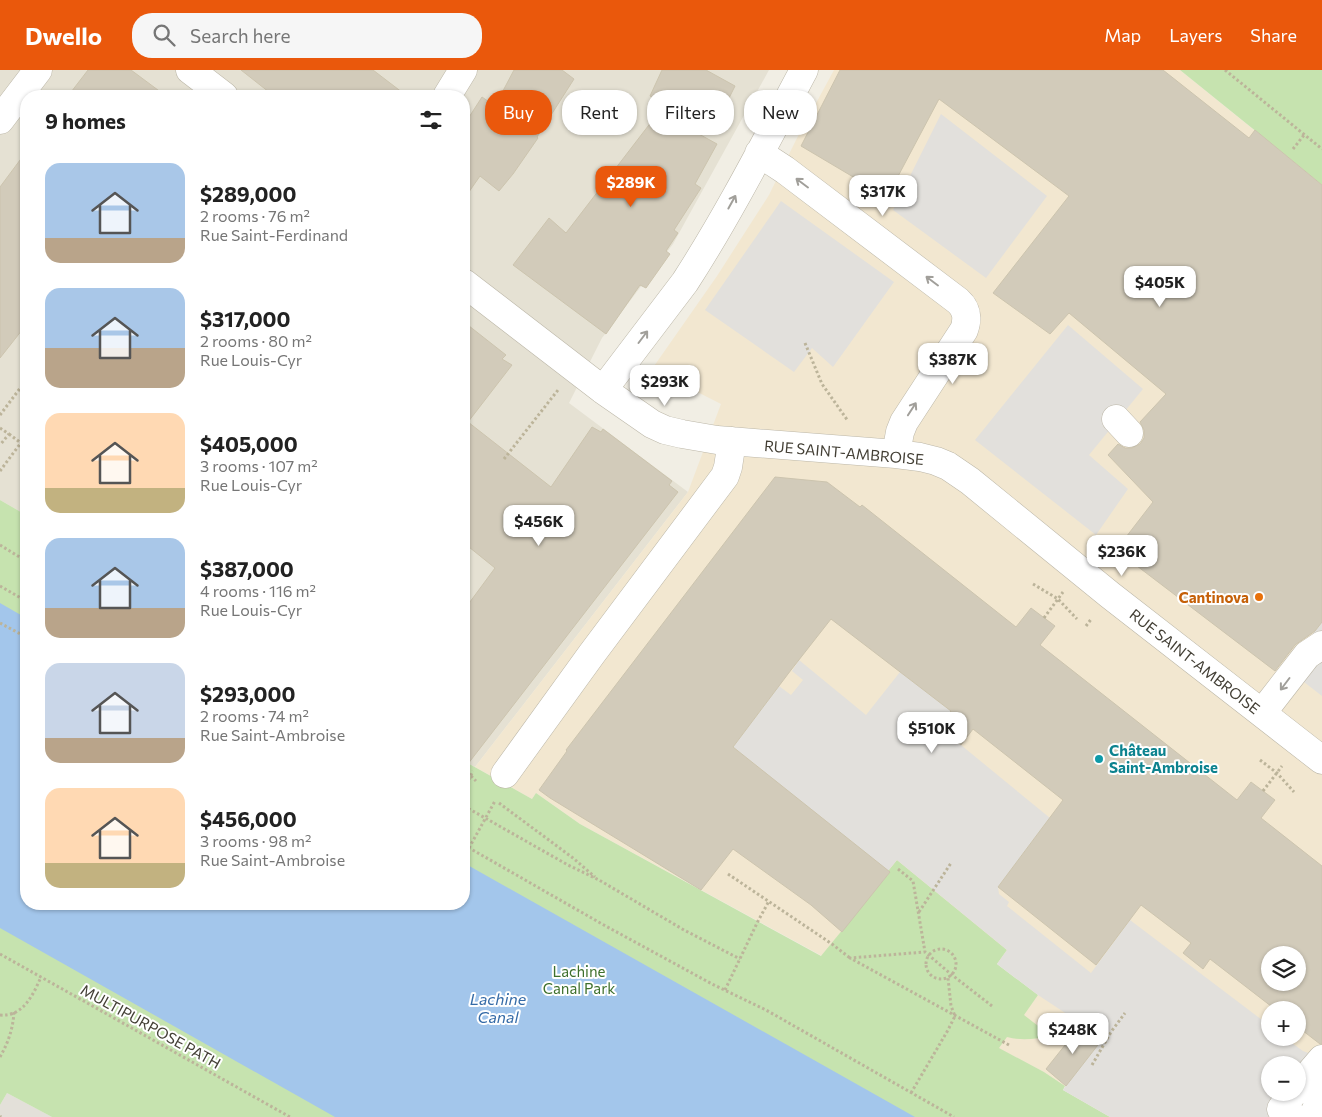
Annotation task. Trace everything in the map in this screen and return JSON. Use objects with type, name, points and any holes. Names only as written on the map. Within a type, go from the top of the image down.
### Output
[{"type":"street","points":[[23,90],[38,70]]},
{"type":"street","points":[[190,70],[216,90]]},
{"type":"street","points":[[450,90],[463,70]]},
{"type":"street","points":[[603,390],[693,270],[804,70]]},
{"type":"street","points":[[0,120],[20,94]]},
{"type":"street","points":[[759,153],[781,167],[886,246],[958,301],[965,309],[967,320],[964,330],[904,422],[896,454]]},
{"type":"street","name":"RUE SAINT-AMBROISE","points":[[470,288],[603,390],[644,419],[665,430],[699,438],[896,454],[936,461],[959,473],[1322,760]]},
{"type":"street","points":[[505,774],[725,476],[732,441]]},
{"type":"street","points":[[1270,719],[1307,655],[1322,645]]},
{"type":"street","points":[[1270,719],[1322,667]]},
{"type":"street","points":[[1306,1076],[1322,1058]]},
{"type":"street","points":[[1313,1117],[1318,1104],[1322,1068]]},
{"type":"path","points":[[1225,70],[1322,149]]},
{"type":"path","points":[[1293,149],[1304,135]]},
{"type":"path","points":[[805,343],[822,384],[848,422]]},
{"type":"path","points":[[0,415],[20,388]]},
{"type":"path","points":[[504,458],[554,396]]},
{"type":"path","points":[[0,428],[20,442]]},
{"type":"path","points":[[0,445],[9,434]]},
{"type":"path","points":[[0,471],[20,444]]},
{"type":"path","points":[[0,546],[20,558]]},
{"type":"path","points":[[1033,584],[1058,599],[1077,619]]},
{"type":"path","points":[[0,586],[20,598]]},
{"type":"path","points":[[1044,618],[1064,592]]},
{"type":"path","points":[[1086,626],[1093,616]]},
{"type":"path","points":[[0,623],[20,634]]},
{"type":"path","points":[[1260,760],[1277,773],[1294,792]]},
{"type":"path","points":[[1263,791],[1284,764]]},
{"type":"path","points":[[470,777],[473,771]]},
{"type":"path","points":[[470,846],[496,800]]},
{"type":"path","points":[[470,809],[568,865],[599,880],[684,930],[740,959]]},
{"type":"path","points":[[520,819],[573,858],[599,880]]},
{"type":"path","points":[[470,849],[602,924],[766,1010],[954,1117]]},
{"type":"path","points":[[918,912],[951,864]]},
{"type":"path","points":[[898,869],[913,882],[925,952]]},
{"type":"path","points":[[728,874],[850,958],[1009,1045]]},
{"type":"path","points":[[725,990],[769,901]]},
{"type":"path","points":[[941,949],[950,952],[956,960],[955,970],[952,975],[948,978],[938,979],[928,972],[926,962],[930,955],[936,950],[941,949]]},
{"type":"path","points":[[850,958],[925,952],[992,1006]]},
{"type":"path","name":"MULTIPURPOSE PATH","points":[[0,954],[290,1117]]},
{"type":"path","points":[[0,1015],[8,1016],[23,1008],[34,993],[41,977]]},
{"type":"path","points":[[911,1093],[948,1030],[954,1016],[948,978]]},
{"type":"path","points":[[0,1058],[8,1043],[14,1025],[14,1012]]},
{"type":"path","points":[[1092,1065],[1111,1032],[1125,1013]]},
{"type":"shaded area","points":[[0,70],[769,70],[758,90],[744,90],[744,115],[734,133],[734,90],[647,90],[647,135],[733,135],[673,244],[602,338],[569,403],[688,492],[475,767],[470,764],[470,90],[20,90],[20,512],[0,500]]},
{"type":"shaded area","points":[[834,70],[1180,70],[1322,185],[1322,1117],[1110,1117],[1044,1072],[998,1048],[1038,995],[889,872],[822,956],[580,824],[536,793],[532,799],[475,767],[688,492],[721,404],[652,369],[717,276],[769,195],[799,135],[817,135],[817,101]]},
{"type":"shaded area","points":[[941,114],[1047,196],[986,278],[893,210]]},
{"type":"shaded area","points":[[781,201],[894,282],[833,367],[812,348],[794,372],[705,310]]},
{"type":"shaded area","points":[[1068,325],[1143,389],[1089,455],[1128,489],[1096,535],[975,440]]},
{"type":"shaded area","points":[[1322,622],[1322,696],[1286,668]]},
{"type":"shaded area","points":[[799,660],[866,715],[900,672],[951,711],[939,727],[1050,818],[998,887],[999,894],[1009,902],[1007,906],[1091,973],[1130,920],[1261,1019],[1261,1046],[1296,1046],[1303,1051],[1322,1058],[1322,1117],[1110,1117],[1063,1090],[1100,1036],[1038,995],[997,964],[1007,950],[897,860],[888,871],[733,747],[779,686],[791,695],[803,680],[792,671]]},
{"type":"shaded area","points":[[7,1093],[52,1117],[0,1117],[0,1105]]},
{"type":"green space","points":[[1180,70],[1322,70],[1322,185],[1305,171]]},
{"type":"green space","name":"Lachine Canal Park","points":[[0,500],[20,512],[20,910],[470,910],[470,764],[532,799],[536,793],[580,824],[821,956],[889,873],[888,871],[897,860],[1007,950],[997,964],[1038,995],[1024,1015],[1051,1036],[1029,1039],[1007,1037],[999,1048],[1044,1072],[1065,1086],[1063,1090],[1110,1117],[52,1117],[7,1093],[0,1105]]},
{"type":"water","name":"Lachine Canal","points":[[0,603],[20,615],[20,910],[470,910],[470,866],[915,1117],[335,1117],[0,928]]},
{"type":"building","points":[[88,70],[131,70],[158,90],[73,90]]},
{"type":"building","points":[[241,70],[373,70],[399,90],[266,90]]},
{"type":"building","points":[[514,70],[562,70],[574,79],[567,90],[562,90],[562,98],[552,113],[552,90],[503,90]]},
{"type":"building","points":[[662,70],[706,70],[735,86],[733,90],[653,90]]},
{"type":"building","points":[[840,70],[1163,70],[1249,138],[1255,130],[1322,185],[1322,622],[1315,631],[1295,645],[1275,671],[1116,550],[1153,502],[1108,455],[1118,444],[1125,448],[1132,448],[1140,444],[1144,438],[1144,430],[1140,422],[1166,394],[1069,313],[1050,334],[993,293],[1069,196],[939,99],[887,197],[801,146],[807,135],[817,135],[817,115]]},
{"type":"building","points":[[482,97],[485,99],[485,135],[538,135],[513,174],[499,191],[480,176],[470,190],[470,116]]},
{"type":"building","points":[[647,127],[647,135],[701,135],[717,144],[695,184],[701,188],[674,230],[678,233],[666,251],[670,254],[646,288],[640,285],[606,334],[513,265],[549,218],[566,233]]},
{"type":"building","points":[[20,160],[20,333],[0,358],[0,187]]},
{"type":"building","points":[[470,327],[506,355],[502,359],[512,365],[470,419]]},
{"type":"building","points":[[470,424],[551,487],[592,427],[601,432],[603,429],[672,481],[669,485],[678,492],[470,761],[470,602],[495,568],[470,548]]},
{"type":"building","name":"Château Saint-Ambroise","points":[[775,477],[827,482],[860,507],[862,505],[1016,627],[1031,608],[1055,626],[1040,645],[1237,800],[1251,782],[1275,800],[1261,818],[1322,866],[1322,1044],[1306,1033],[1306,1001],[1264,1001],[1210,959],[1203,969],[1183,953],[1191,943],[1141,905],[1096,965],[998,887],[1063,800],[973,729],[961,745],[939,727],[951,711],[831,619],[733,747],[890,872],[842,932],[811,905],[733,849],[701,890],[550,798],[539,790]]},
{"type":"building","points":[[1081,1025],[1101,1041],[1066,1086],[1046,1069]]},
{"type":"place","name":"Cantinova","points":[[1259,597]]},
{"type":"place","name":"Château Saint-Ambroise","points":[[1099,759]]}]
